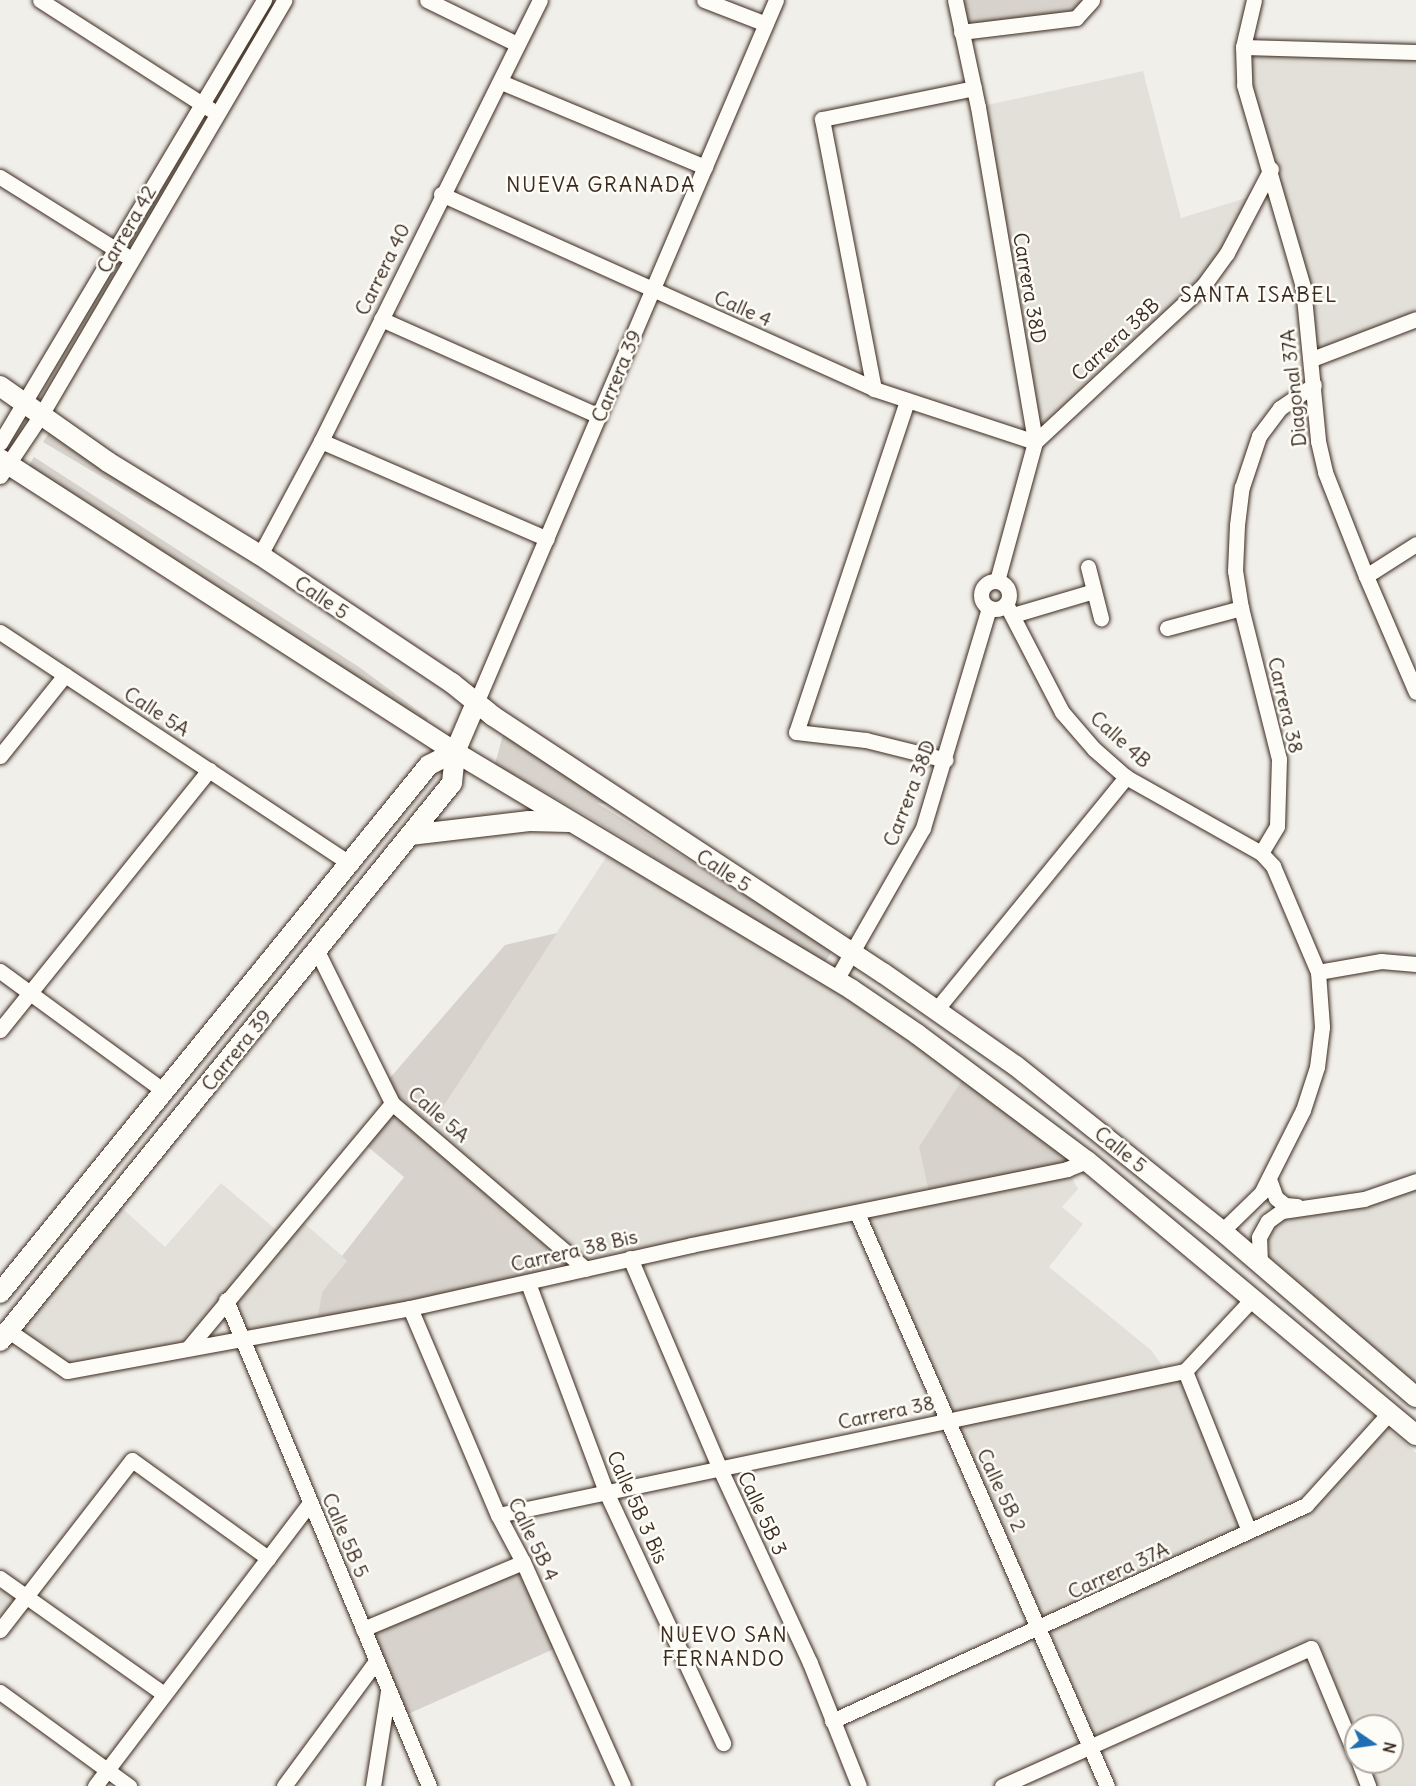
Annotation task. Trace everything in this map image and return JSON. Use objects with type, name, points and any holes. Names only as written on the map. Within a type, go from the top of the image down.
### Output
[{"type":"main road","name":"Calle 5","points":[[0,386],[108,462],[260,555],[476,703],[936,1010],[1095,1127],[1222,1230],[1416,1397]]},
{"type":"main road","name":"Calle 5","points":[[3,466],[422,727],[455,752],[836,980],[917,1034],[1087,1161],[1416,1435]]},
{"type":"main road","name":"Carrera 39","points":[[4,1336],[452,783],[455,752],[476,703]]},
{"type":"main road","name":"Carrera 39","points":[[0,1293],[351,864],[429,765],[455,752]]},
{"type":"main road","points":[[410,835],[529,821],[576,823]]},
{"type":"street","points":[[40,0],[217,114]]},
{"type":"street","name":"Carrera 42","points":[[3,466],[117,250],[264,0]]},
{"type":"street","name":"Carrera 42","points":[[0,443],[34,410],[132,260],[284,0]]},
{"type":"street","points":[[427,0],[518,45]]},
{"type":"street","name":"Carrera 40","points":[[260,555],[321,441],[441,194],[501,82],[540,0]]},
{"type":"street","points":[[704,0],[766,24]]},
{"type":"street","name":"Carrera 39","points":[[476,703],[776,0]]},
{"type":"street","name":"Carrera 38D","points":[[955,0],[974,88],[1035,442],[997,581]]},
{"type":"street","points":[[961,32],[1076,18],[1092,0]]},
{"type":"street","name":"Diagonal 37A","points":[[1254,0],[1244,47],[1247,100],[1271,169],[1303,287],[1312,359],[1317,431],[1325,472],[1366,576],[1416,692]]},
{"type":"street","points":[[1244,47],[1416,52]]},
{"type":"street","points":[[501,82],[705,167]]},
{"type":"street","points":[[874,389],[822,118],[974,88]]},
{"type":"street","name":"Carrera 38B","points":[[1035,442],[1203,286],[1227,253],[1271,169]]},
{"type":"street","points":[[0,177],[132,260]]},
{"type":"street","name":"Calle 4","points":[[441,194],[652,291],[874,389],[1035,442]]},
{"type":"street","points":[[381,319],[599,416]]},
{"type":"street","points":[[1312,359],[1416,319]]},
{"type":"street","name":"Carrera 38","points":[[1261,853],[1277,826],[1279,759],[1241,608],[1235,571],[1237,525],[1252,451],[1280,408],[1314,385]]},
{"type":"street","points":[[907,401],[796,732],[866,740],[946,760]]},
{"type":"street","points":[[321,441],[547,539]]},
{"type":"street","points":[[1366,576],[1416,544]]},
{"type":"street","points":[[1088,567],[1101,618]]},
{"type":"street","points":[[1010,610],[1008,588],[997,581],[982,589],[982,602],[989,608],[998,610],[1010,610],[1094,591]]},
{"type":"street","name":"Carrera 38D","points":[[836,980],[923,828],[946,760],[989,608]]},
{"type":"street","points":[[1167,628],[1241,608]]},
{"type":"street","name":"Calle 4B","points":[[1010,610],[1062,712],[1094,749],[1126,777],[1261,853]]},
{"type":"street","name":"Calle 5A","points":[[0,632],[351,864]]},
{"type":"street","points":[[0,756],[65,675]]},
{"type":"street","points":[[0,1030],[209,770]]},
{"type":"street","points":[[936,1010],[1126,777]]},
{"type":"street","points":[[1222,1230],[1238,1219],[1269,1179],[1303,1110],[1317,1067],[1322,1027],[1318,972],[1273,866],[1261,853]]},
{"type":"street","name":"Calle 5A","points":[[317,951],[392,1103],[586,1269]]},
{"type":"street","points":[[1318,972],[1381,961],[1416,964]]},
{"type":"street","points":[[0,971],[164,1091]]},
{"type":"street","points":[[189,1347],[392,1103]]},
{"type":"street","name":"Carrera 38 Bis","points":[[4,1336],[67,1371],[410,1308],[630,1258],[1067,1169],[1087,1161]]},
{"type":"street","points":[[1269,1179],[1276,1198],[1285,1205],[1297,1206],[1364,1199],[1416,1182]]},
{"type":"street","points":[[1260,1264],[1257,1244],[1263,1227],[1282,1211],[1297,1206]]},
{"type":"street","name":"Calle 5B 2","points":[[857,1213],[1107,1786]]},
{"type":"street","name":"Calle 5B 3","points":[[630,1258],[720,1469],[810,1663],[859,1786]]},
{"type":"street","name":"Calle 5B 3 Bis","points":[[528,1283],[607,1494],[723,1743]]},
{"type":"street","points":[[1249,1531],[1185,1371],[1253,1298]]},
{"type":"street","name":"Calle 5B 5","points":[[226,1300],[429,1786]]},
{"type":"street","name":"Calle 5B 4","points":[[410,1308],[498,1515],[523,1562],[622,1786]]},
{"type":"street","name":"Carrera 38","points":[[498,1515],[607,1494],[946,1420],[1185,1371]]},
{"type":"street","name":"Carrera 37A","points":[[832,1721],[1040,1629],[1306,1505],[1390,1412]]},
{"type":"street","points":[[0,1630],[24,1596],[132,1460],[268,1558]]},
{"type":"street","points":[[95,1786],[310,1503]]},
{"type":"street","points":[[363,1629],[523,1562]]},
{"type":"street","points":[[0,1578],[164,1694]]},
{"type":"street","points":[[1002,1786],[1311,1648],[1344,1727]]},
{"type":"street","points":[[284,1786],[376,1661]]},
{"type":"street","points":[[373,1786],[388,1689]]},
{"type":"street","points":[[0,1692],[129,1786]]},
{"type":"shaded area","points":[[955,0],[1092,0],[1076,18],[961,32]]},
{"type":"shaded area","points":[[1253,48],[1416,52],[1416,319],[1312,359],[1303,287],[1242,66]]},
{"type":"shaded area","points":[[1143,71],[1181,218],[1256,195],[1227,253],[1035,442],[978,107]]},
{"type":"shaded area","points":[[54,425],[212,525],[151,506],[43,442]]},
{"type":"shaded area","points":[[34,457],[359,667],[428,718],[422,727],[23,475]]},
{"type":"shaded area","points":[[506,724],[627,807],[597,803],[833,950],[824,963],[589,817],[495,764]]},
{"type":"shaded area","points":[[614,845],[917,1034],[1067,1169],[1078,1189],[1062,1207],[1083,1224],[1049,1267],[1151,1350],[1168,1374],[1185,1371],[1249,1531],[1040,1629],[857,1213],[586,1269],[426,1133]]},
{"type":"shaded area","points":[[557,933],[426,1133],[586,1269],[316,1326],[322,1292],[347,1261],[342,1256],[404,1177],[361,1141],[392,1103],[383,1086],[505,945]]},
{"type":"shaded area","points":[[968,1071],[1087,1161],[930,1197],[919,1147]]},
{"type":"shaded area","points":[[1416,1181],[1416,1397],[1257,1249],[1268,1221]]},
{"type":"shaded area","points":[[221,1183],[281,1234],[297,1217],[348,1261],[322,1292],[316,1326],[240,1338],[227,1301],[189,1347],[67,1371],[9,1331],[114,1201],[165,1247]]},
{"type":"shaded area","points":[[1386,1427],[1416,1453],[1416,1786],[1377,1786],[1372,1774],[1404,1774],[1404,1714],[1348,1714],[1316,1636],[1093,1737],[1050,1631],[1310,1512]]},
{"type":"shaded area","points":[[523,1562],[560,1646],[402,1716],[365,1632]]},
{"type":"shaded area","points":[[0,1578],[24,1596],[0,1630]]},
{"type":"district","name":"NUEVA GRANADA","points":[[601,185]]},
{"type":"district","name":"SANTA ISABEL","points":[[1259,295]]},
{"type":"district","name":"NUEVO SAN FERNANDO","points":[[724,1647]]}]
